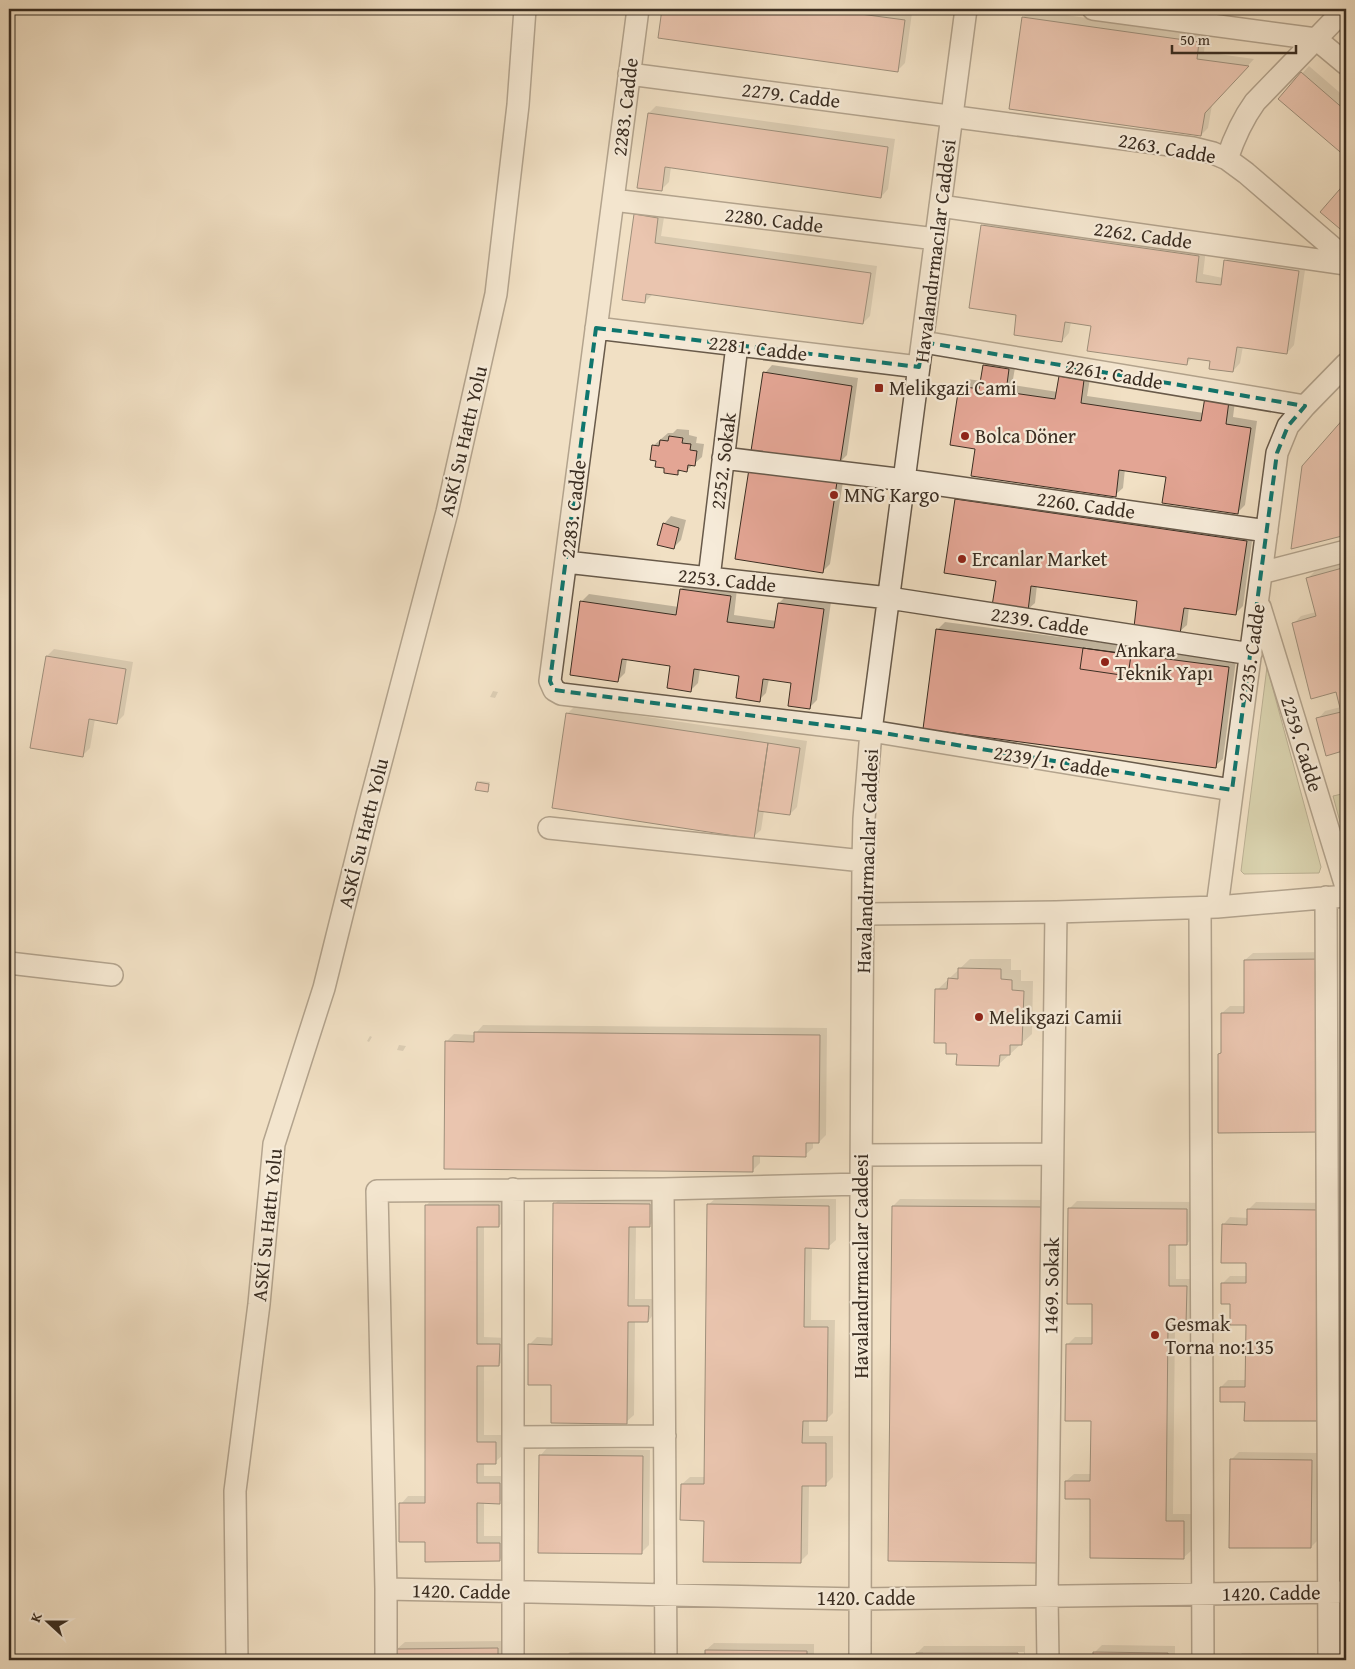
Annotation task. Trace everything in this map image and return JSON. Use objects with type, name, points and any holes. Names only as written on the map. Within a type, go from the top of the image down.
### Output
[{"type":"street","name":"ASKİ Su Hattı Yolu","points":[[237,1660],[235,1491],[259,1304],[274,1144],[324,988],[447,512],[496,294],[518,105],[525,9]]},
{"type":"street","name":"2283. Cadde","points":[[638,9],[550,681],[557,692],[872,732]]},
{"type":"street","name":"Havalandırmacılar Caddesi","points":[[860,1660],[864,819],[872,732],[966,9]]},
{"type":"street","points":[[1093,9],[1316,39],[1346,64]]},
{"type":"street","points":[[1226,159],[1235,134],[1245,116],[1266,88],[1345,9]]},
{"type":"street","name":"2279. Cadde","points":[[629,74],[952,116]]},
{"type":"street","name":"2263. Cadde","points":[[952,116],[1193,148],[1213,153],[1226,159],[1246,173],[1346,259]]},
{"type":"street","name":"2280. Cadde","points":[[613,200],[936,239]]},
{"type":"street","name":"2262. Cadde","points":[[940,206],[1346,264]]},
{"type":"street","name":"2281. Cadde","points":[[596,328],[919,367]]},
{"type":"street","name":"2261. Cadde","points":[[923,342],[1304,406]]},
{"type":"street","name":"2252. Sokak","points":[[709,578],[737,345]]},
{"type":"street","name":"2235. Cadde","points":[[1203,1660],[1208,908],[1232,790],[1277,454],[1288,426],[1304,406],[1346,364]]},
{"type":"street","name":"2260. Cadde","points":[[724,458],[905,480],[1267,531]]},
{"type":"street","points":[[1262,573],[1346,551]]},
{"type":"street","name":"2253. Cadde","points":[[566,562],[889,598]]},
{"type":"street","name":"2239. Cadde","points":[[889,598],[1251,654]]},
{"type":"street","name":"2259. Cadde","points":[[1258,601],[1346,886]]},
{"type":"street","name":"2239/1. Cadde","points":[[872,732],[1232,790]]},
{"type":"street","points":[[549,828],[863,861]]},
{"type":"street","points":[[864,914],[1208,908],[1336,897],[1337,1593],[1329,1660]]},
{"type":"street","name":"1469. Sokak","points":[[1048,1660],[1047,1596],[1056,912]]},
{"type":"street","points":[[9,963],[112,975]]},
{"type":"street","points":[[862,1155],[1052,1154]]},
{"type":"street","points":[[386,1660],[377,1191],[861,1184]]},
{"type":"street","points":[[663,1188],[666,1660]]},
{"type":"street","points":[[513,1189],[513,1660]]},
{"type":"street","points":[[514,1437],[665,1436]]},
{"type":"street","name":"1420. Cadde","points":[[386,1590],[861,1598],[1337,1593]]},
{"type":"highlighted area","points":[[596,328],[919,367],[923,342],[1305,406],[1288,426],[1277,453],[1232,790],[871,731],[554,690],[550,681]]},
{"type":"green space","points":[[1267,667],[1321,867],[1319,873],[1244,874],[1241,871]]},
{"type":"green space","points":[[1346,793],[1346,844],[1333,796]]},
{"type":"building","points":[[662,9],[823,9],[905,20],[898,72],[658,38]]},
{"type":"building","points":[[1022,17],[1199,42],[1197,59],[1249,66],[1205,113],[1201,136],[1009,109]]},
{"type":"building","points":[[1301,72],[1346,111],[1346,157],[1278,99]]},
{"type":"building","points":[[648,113],[888,147],[881,198],[665,167],[662,191],[637,188]]},
{"type":"building","points":[[1346,182],[1346,234],[1320,212]]},
{"type":"building","points":[[634,214],[658,218],[655,243],[871,273],[863,324],[646,294],[645,303],[622,300]]},
{"type":"building","points":[[981,225],[1199,256],[1196,282],[1221,285],[1224,260],[1299,271],[1287,354],[1237,347],[1233,372],[1209,369],[1210,361],[1188,358],[1187,365],[1087,351],[1091,326],[1065,322],[1062,342],[1014,335],[1016,315],[969,308]]},
{"type":"building","points":[[983,365],[1009,369],[1006,392],[1055,399],[1059,376],[1084,380],[1081,403],[1201,421],[1205,397],[1229,401],[1226,424],[1251,428],[1238,514],[1162,503],[1166,477],[1119,470],[1116,497],[971,476],[975,449],[950,445],[959,386],[979,389]]},
{"type":"building","points":[[763,372],[852,386],[840,464],[751,451]]},
{"type":"building","points":[[1345,417],[1346,535],[1291,549],[1302,466]]},
{"type":"building","points":[[669,436],[683,438],[682,443],[691,444],[690,450],[697,451],[695,466],[688,465],[687,472],[678,470],[678,475],[664,473],[664,468],[655,467],[656,461],[650,460],[652,445],[659,446],[660,440],[668,441]]},
{"type":"building","points":[[749,469],[837,482],[823,573],[735,559]]},
{"type":"building","points":[[955,499],[1247,541],[1236,615],[1184,608],[1180,634],[1134,627],[1137,601],[1031,586],[1028,611],[992,606],[996,581],[944,573]]},
{"type":"building","points":[[663,523],[679,528],[674,549],[657,545]]},
{"type":"building","points":[[1346,567],[1346,750],[1326,756],[1316,718],[1341,712],[1336,692],[1311,699],[1292,623],[1316,616],[1306,578]]},
{"type":"building","points":[[680,589],[731,596],[727,622],[774,628],[778,603],[824,609],[810,709],[788,706],[791,683],[763,679],[760,702],[736,698],[739,676],[694,669],[691,692],[667,688],[670,666],[622,659],[618,682],[570,675],[580,601],[676,615]]},
{"type":"building","points":[[936,629],[1229,667],[1216,768],[923,729]]},
{"type":"building","name":"Ankara Teknik Yapı","points":[[1083,648],[1131,655],[1128,676],[1080,669]]},
{"type":"building","points":[[46,656],[126,669],[117,724],[89,719],[83,757],[30,748]]},
{"type":"building","points":[[566,713],[768,743],[754,839],[552,808]]},
{"type":"building","points":[[768,743],[800,748],[790,815],[758,811]]},
{"type":"building","points":[[477,782],[489,784],[488,792],[475,790]]},
{"type":"building","points":[[1322,959],[1322,1132],[1218,1133],[1218,1054],[1221,1053],[1221,1013],[1244,1013],[1244,960]]},
{"type":"building","name":"Melikgazi Camii","points":[[958,968],[1001,969],[1001,979],[1012,980],[1012,990],[1024,991],[1022,1045],[1010,1045],[1010,1055],[1000,1055],[999,1066],[956,1065],[957,1054],[946,1054],[946,1043],[934,1043],[935,989],[947,989],[948,978],[958,979]]},
{"type":"building","points":[[474,1032],[820,1035],[819,1143],[806,1143],[806,1157],[753,1156],[753,1172],[444,1169],[445,1041],[474,1042]]},
{"type":"building","points":[[553,1203],[650,1204],[650,1227],[629,1227],[628,1306],[649,1306],[648,1322],[628,1322],[627,1424],[551,1423],[551,1385],[528,1385],[528,1344],[552,1345]]},
{"type":"building","points":[[707,1204],[829,1206],[829,1249],[805,1248],[804,1327],[828,1327],[827,1421],[803,1421],[802,1443],[826,1443],[826,1486],[802,1486],[801,1563],[703,1562],[704,1521],[680,1520],[681,1484],[704,1484]]},
{"type":"building","points":[[425,1205],[499,1205],[499,1227],[477,1227],[477,1344],[500,1344],[499,1366],[477,1366],[477,1442],[496,1442],[496,1464],[477,1464],[477,1483],[500,1483],[500,1504],[477,1503],[477,1543],[500,1543],[500,1561],[425,1562],[425,1542],[399,1542],[399,1503],[425,1503]]},
{"type":"building","points":[[892,1206],[1041,1207],[1037,1563],[888,1561]]},
{"type":"building","points":[[1068,1208],[1187,1209],[1187,1245],[1169,1245],[1169,1286],[1187,1286],[1186,1324],[1168,1323],[1166,1521],[1184,1521],[1184,1559],[1090,1558],[1090,1499],[1065,1499],[1065,1481],[1090,1481],[1091,1421],[1065,1421],[1066,1344],[1092,1344],[1092,1304],[1067,1304]]},
{"type":"building","points":[[1247,1209],[1320,1210],[1317,1421],[1244,1421],[1245,1402],[1220,1402],[1220,1387],[1245,1387],[1246,1325],[1230,1325],[1230,1304],[1221,1304],[1221,1283],[1246,1283],[1246,1263],[1221,1263],[1222,1224],[1247,1225]]},
{"type":"building","points":[[539,1455],[643,1456],[642,1554],[538,1553]]},
{"type":"building","points":[[1230,1459],[1312,1460],[1311,1548],[1229,1548]]},
{"type":"building","points":[[498,1648],[498,1660],[396,1660],[396,1649]]},
{"type":"building","points":[[705,1650],[807,1651],[807,1660],[705,1660]]},
{"type":"building","points":[[1093,1652],[1168,1653],[1168,1660],[1093,1660]]},
{"type":"building","points":[[916,1653],[1018,1653],[1018,1660],[916,1660]]},
{"type":"building","points":[[645,1659],[645,1660],[561,1660]]},
{"type":"place","name":"Melikgazi Cami","points":[[879,388]]},
{"type":"place","name":"Bolca Döner","points":[[965,436]]},
{"type":"place","name":"MNG Kargo","points":[[834,495]]},
{"type":"place","name":"Ercanlar Market","points":[[962,559]]},
{"type":"place","name":"Ankara Teknik Yapı","points":[[1105,662]]},
{"type":"place","name":"Melikgazi Camii","points":[[979,1017]]},
{"type":"place","name":"Gesmak Torna no:135","points":[[1155,1335]]}]
